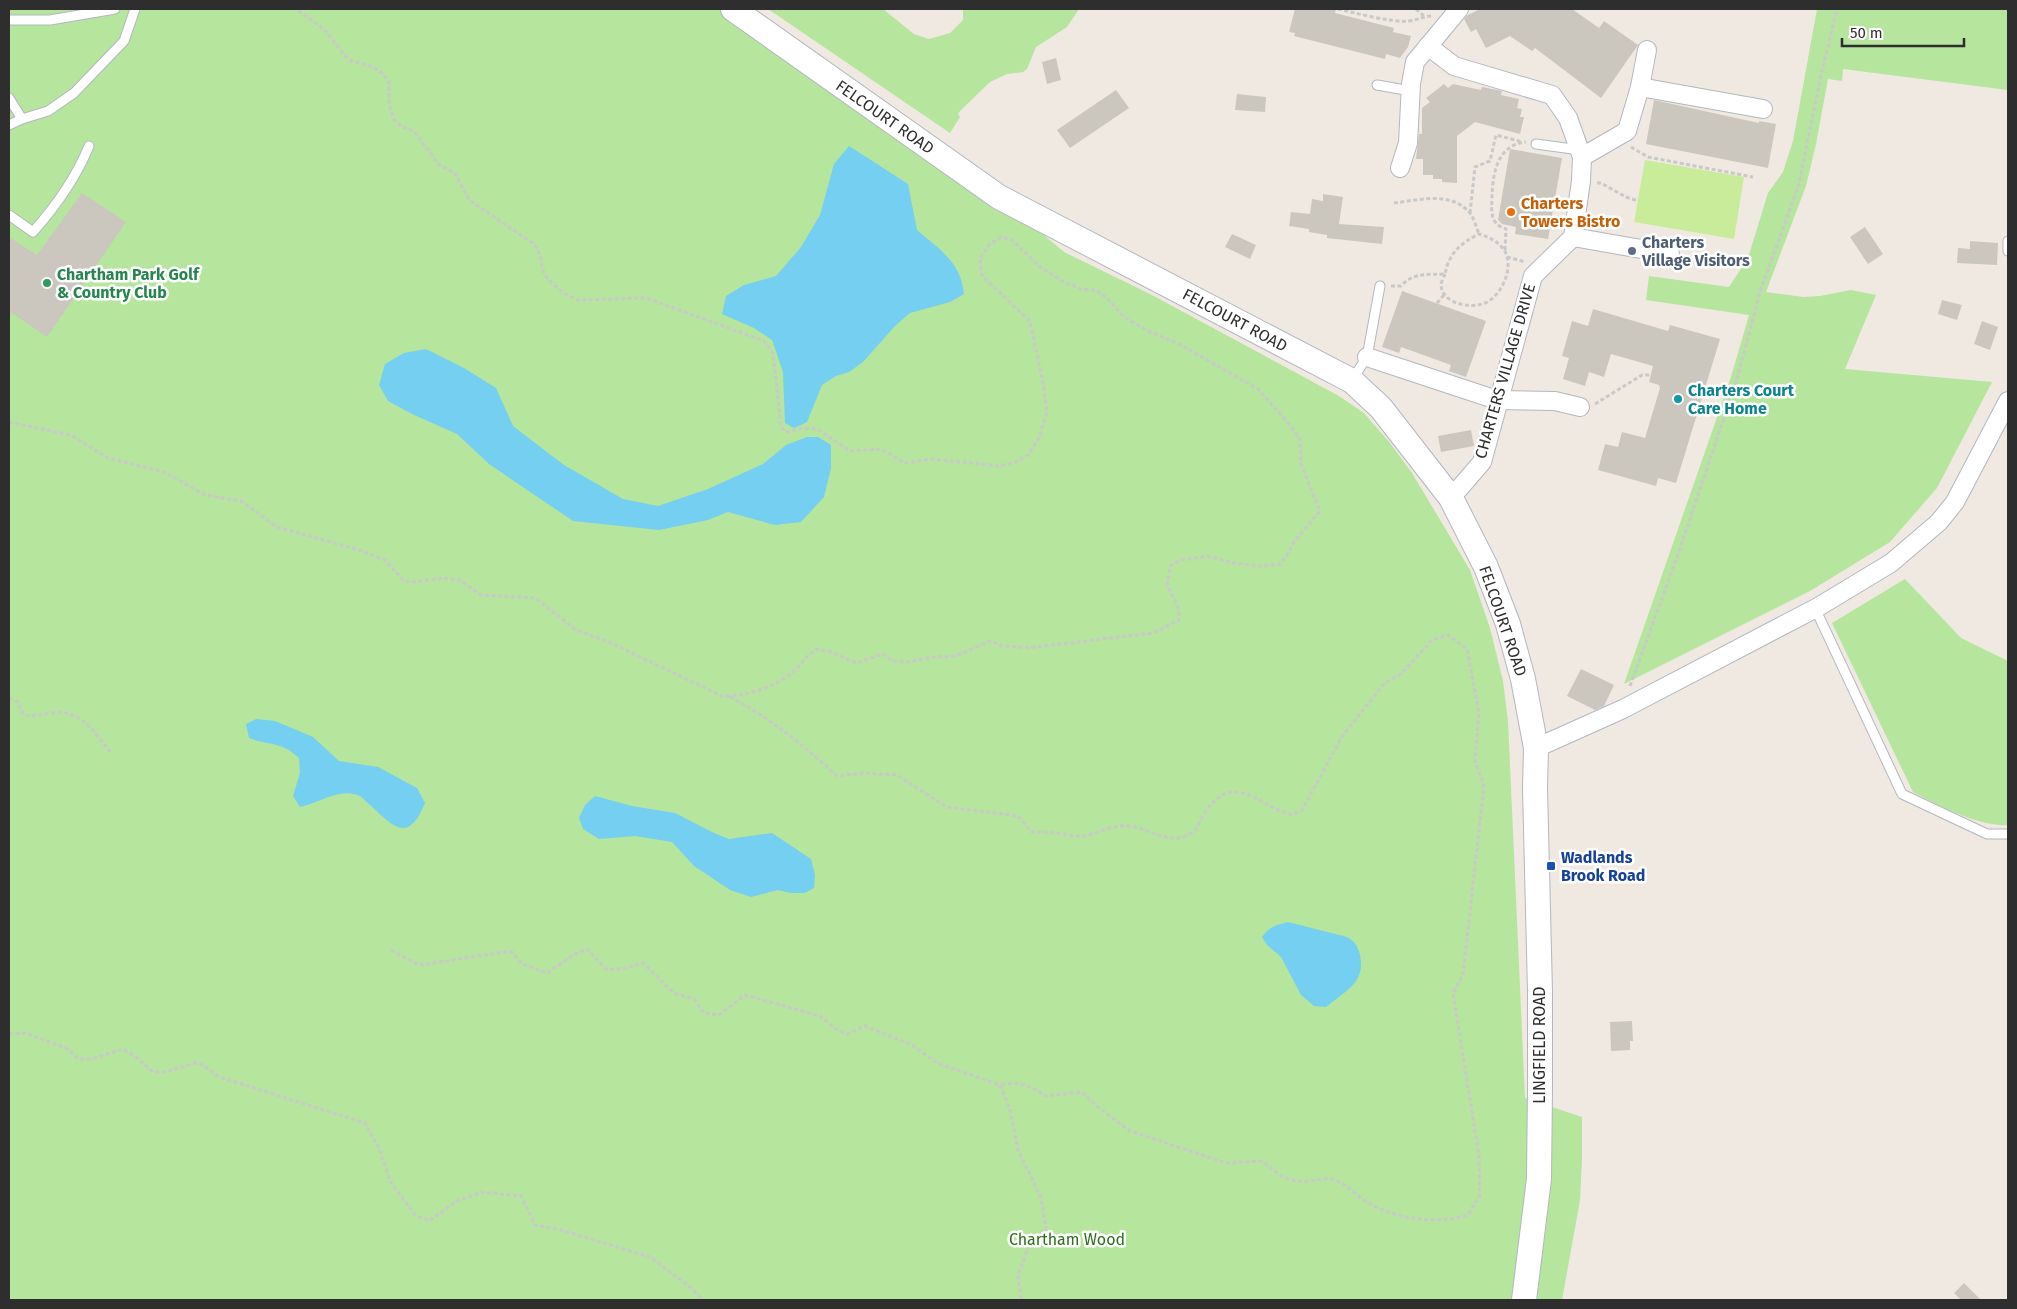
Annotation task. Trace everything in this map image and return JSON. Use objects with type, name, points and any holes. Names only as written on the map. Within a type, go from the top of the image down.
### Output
[{"type":"street","name":"FELCOURT ROAD","points":[[733,9],[999,197],[1352,381],[1381,408],[1451,498],[1486,567],[1508,624],[1523,679],[1536,748],[1534,788]]},
{"type":"street","points":[[1400,168],[1408,142],[1415,62],[1459,9]]},
{"type":"street","points":[[1428,46],[1454,66],[1552,95],[1568,118],[1581,154],[1581,182],[1573,237],[1670,254]]},
{"type":"street","points":[[1581,154],[1626,131],[1640,87],[1647,50]]},
{"type":"street","points":[[1640,87],[1763,109]]},
{"type":"street","name":"CHARTERS VILLAGE DRIVE","points":[[1451,498],[1482,462],[1497,400],[1533,276],[1573,237]]},
{"type":"street","points":[[1367,357],[1497,400],[1555,401],[1580,407]]},
{"type":"street","points":[[1536,748],[1623,709],[1815,608],[1892,563],[1939,522],[1955,502],[2008,401]]},
{"type":"street","name":"LINGFIELD ROAD","points":[[1524,1300],[1539,1179],[1540,1001],[1534,788]]},
{"type":"lane","points":[[9,20],[50,20],[115,9]]},
{"type":"lane","points":[[9,125],[48,111],[74,93],[124,41],[135,9]]},
{"type":"lane","points":[[1377,85],[1411,91]]},
{"type":"lane","points":[[9,98],[22,119]]},
{"type":"lane","points":[[1536,144],[1581,154]]},
{"type":"lane","points":[[9,215],[33,232],[50,214],[76,174],[89,146]]},
{"type":"lane","points":[[2008,241],[2008,251]]},
{"type":"lane","points":[[1352,381],[1367,357],[1380,286]]},
{"type":"lane","points":[[1815,608],[1902,794],[1987,834],[2008,834]]},
{"type":"path","points":[[9,422],[71,435],[108,458],[164,472],[205,495],[241,500],[277,527],[359,550],[385,560],[404,581],[416,582],[443,578],[460,580],[481,596],[535,598],[576,630],[608,642],[722,696],[741,696],[770,686],[797,669],[808,655],[817,649],[831,652],[856,663],[883,654],[892,661],[906,662],[935,656],[956,656],[990,641],[1004,646],[1028,648],[1153,633],[1179,620],[1179,609],[1167,585],[1171,565],[1181,560],[1208,556],[1233,563],[1259,566],[1280,564],[1294,542],[1320,511],[1302,464],[1300,440],[1289,424],[1258,390],[1179,344],[1148,331],[1124,317],[1107,298],[1096,290],[1081,289],[1062,281],[1039,266],[1012,240],[1001,237],[990,244],[980,258],[980,266],[982,276],[1030,321],[1047,412],[1039,438],[1028,455],[1015,462],[1000,466],[956,463],[932,459],[904,463],[882,449],[850,451],[817,429],[802,428],[786,432],[781,427],[773,353],[764,340],[646,298],[578,300],[570,297],[547,279],[543,272],[539,250],[534,244],[469,200],[455,173],[439,165],[414,131],[402,127],[394,120],[389,104],[389,82],[381,72],[370,66],[352,61],[345,56],[325,30],[296,9]]},
{"type":"path","points":[[1338,9],[1350,10],[1366,16],[1409,21],[1424,16],[1434,16],[1445,25]]},
{"type":"path","points":[[1416,9],[1424,16]]},
{"type":"path","points":[[1623,709],[1737,379],[1760,292],[1798,184],[1837,9]]},
{"type":"path","points":[[1622,134],[1631,148],[1648,157],[1753,177]]},
{"type":"path","points":[[1479,234],[1470,212],[1475,167],[1490,161],[1496,135],[1536,144]]},
{"type":"path","points":[[1505,251],[1492,238],[1479,234],[1463,242],[1454,250],[1441,284],[1444,295],[1452,301],[1466,305],[1485,303],[1498,294],[1506,278],[1508,265],[1505,251],[1506,229],[1497,225],[1492,215],[1492,176],[1496,162],[1506,150],[1516,144],[1525,142]]},
{"type":"path","points":[[1581,182],[1601,183],[1626,197],[1638,201]]},
{"type":"path","points":[[1394,203],[1438,197],[1459,205],[1470,212]]},
{"type":"path","points":[[1380,286],[1401,286],[1408,278],[1416,275],[1445,274]]},
{"type":"path","points":[[1437,303],[1444,295]]},
{"type":"path","points":[[1580,407],[1593,405],[1642,375],[1650,375]]},
{"type":"path","points":[[391,950],[419,964],[511,951],[522,964],[547,973],[560,966],[573,955],[587,949],[607,970],[626,968],[643,963],[674,993],[694,999],[704,1013],[719,1015],[745,996],[820,1016],[836,1029],[847,1034],[865,1026],[912,1045],[937,1062],[1000,1085],[1010,1083],[1032,1087],[1045,1096],[1082,1092],[1098,1107],[1130,1131],[1226,1163],[1262,1161],[1278,1176],[1297,1182],[1328,1178],[1343,1183],[1363,1200],[1387,1212],[1417,1219],[1455,1219],[1468,1215],[1480,1195],[1479,1156],[1453,993],[1463,975],[1484,785],[1475,760],[1479,713],[1468,649],[1448,635],[1432,640],[1401,674],[1386,683],[1343,735],[1302,810],[1292,815],[1275,810],[1254,796],[1237,791],[1220,795],[1203,815],[1198,828],[1184,837],[1166,837],[1131,826],[1117,826],[1082,836],[1032,832],[1018,816],[947,806],[897,775],[864,772],[837,776],[756,710],[728,696]]},
{"type":"path","points":[[9,698],[18,702],[23,715],[36,717],[50,713],[70,713],[84,720],[112,754]]},
{"type":"path","points":[[9,1034],[26,1034],[68,1049],[79,1059],[91,1059],[123,1050],[136,1057],[153,1072],[166,1072],[195,1063],[203,1065],[219,1077],[366,1122],[379,1148],[390,1181],[415,1215],[429,1222],[457,1201],[482,1192],[521,1196],[535,1225],[561,1230],[650,1257],[690,1287],[702,1300]]},
{"type":"path","points":[[1000,1085],[1010,1109],[1018,1150],[1041,1198],[1046,1229],[1029,1244],[1018,1275],[1021,1300]]},
{"type":"green space","name":"Chartham Wood","points":[[9,9],[733,9],[999,197],[1064,252],[1150,294],[1339,396],[1364,413],[1390,443],[1412,473],[1470,570],[1490,628],[1503,681],[1508,721],[1525,1098],[1582,1117],[1580,1200],[1562,1300],[9,1300]]},
{"type":"green space","points":[[768,9],[883,9],[914,34],[929,39],[950,33],[963,20],[963,9],[1079,9],[1067,27],[1036,47],[1027,69],[1023,72],[1007,74],[990,82],[960,111],[958,114],[960,117],[950,133]]},
{"type":"green space","points":[[1817,9],[2008,9],[2008,90],[1843,69],[1842,81],[1828,79],[1806,186],[1766,292],[1803,297],[1851,290],[1876,295],[1845,369],[1992,382],[1937,488],[1890,542],[1810,591],[1624,684],[1731,377],[1749,315],[1646,300],[1649,276],[1729,287],[1748,258],[1768,193],[1783,172],[1793,141]]},
{"type":"green space","points":[[1645,160],[1744,177],[1734,239],[1634,222]]},
{"type":"green space","points":[[1905,579],[1961,638],[2008,661],[2008,825],[1985,823],[1972,819],[1946,809],[1913,792],[1832,623]]},
{"type":"water","points":[[849,146],[908,184],[917,230],[941,250],[954,265],[962,283],[964,294],[950,302],[910,313],[895,326],[863,362],[849,372],[836,376],[822,385],[807,422],[794,428],[785,423],[783,372],[772,340],[754,328],[722,314],[726,296],[744,285],[776,276],[801,247],[820,215],[834,164]]},
{"type":"water","points":[[426,349],[464,368],[496,388],[513,426],[564,465],[623,499],[658,506],[708,489],[763,464],[786,445],[807,437],[818,437],[831,445],[831,468],[824,497],[801,522],[775,525],[728,512],[708,520],[659,530],[573,521],[489,464],[457,434],[388,401],[379,385],[385,364],[404,353]]},
{"type":"water","points":[[256,719],[275,721],[313,737],[339,761],[378,767],[417,788],[425,803],[419,816],[406,828],[400,828],[385,819],[360,796],[345,793],[300,807],[293,796],[300,773],[299,758],[281,746],[249,738],[246,724]]},
{"type":"water","points":[[595,796],[632,806],[675,813],[729,839],[772,833],[811,859],[815,875],[814,888],[805,893],[791,893],[778,890],[751,897],[730,890],[694,866],[672,842],[635,836],[599,839],[583,829],[579,818],[585,805]]},
{"type":"water","points":[[1288,922],[1347,937],[1354,942],[1358,949],[1361,965],[1357,980],[1347,991],[1326,1007],[1314,1006],[1301,995],[1281,957],[1267,945],[1262,937],[1273,927]]},
{"type":"building","points":[[1295,9],[1336,9],[1335,13],[1394,28],[1393,32],[1411,36],[1408,47],[1400,58],[1386,54],[1385,59],[1294,36],[1295,33],[1289,32]]},
{"type":"building","points":[[1480,9],[1572,9],[1599,28],[1604,21],[1638,45],[1601,98],[1535,48],[1532,51],[1510,36],[1486,48],[1476,29],[1471,32],[1464,19]]},
{"type":"building","points":[[1056,58],[1061,80],[1047,84],[1042,62]]},
{"type":"building","points":[[1444,84],[1448,88],[1453,84],[1481,90],[1482,87],[1502,91],[1501,95],[1519,99],[1517,108],[1522,109],[1520,117],[1524,117],[1520,134],[1475,122],[1457,136],[1457,183],[1442,182],[1442,179],[1433,179],[1433,175],[1423,175],[1423,159],[1416,159],[1419,134],[1422,134],[1422,108],[1430,102],[1426,98]]},
{"type":"building","points":[[1116,90],[1129,108],[1070,148],[1057,130]]},
{"type":"building","points":[[1237,94],[1266,97],[1265,112],[1235,110]]},
{"type":"building","points":[[1654,100],[1759,123],[1759,121],[1776,124],[1768,168],[1646,144]]},
{"type":"building","points":[[1510,149],[1562,158],[1548,239],[1515,234],[1516,227],[1502,224],[1498,220]]},
{"type":"building","name":"Chartham Park Golf & Country Club","points":[[82,193],[126,222],[47,337],[9,311],[9,237],[37,255]]},
{"type":"building","points":[[1323,194],[1343,197],[1339,224],[1384,227],[1382,244],[1327,238],[1327,235],[1309,232],[1309,229],[1289,226],[1291,212],[1310,214],[1312,199],[1323,201]]},
{"type":"building","points":[[1865,227],[1883,254],[1868,264],[1850,237]]},
{"type":"building","points":[[1232,234],[1256,245],[1250,259],[1225,247]]},
{"type":"building","points":[[1970,241],[1998,243],[1997,265],[1957,263],[1958,248],[1970,249]]},
{"type":"building","points":[[1402,291],[1486,321],[1466,377],[1449,371],[1451,365],[1401,347],[1399,353],[1382,347]]},
{"type":"building","points":[[1942,300],[1962,305],[1957,320],[1938,314]]},
{"type":"building","name":"Charters Court Care Home","points":[[1593,309],[1668,331],[1670,325],[1720,339],[1676,483],[1658,478],[1656,486],[1598,470],[1605,444],[1618,447],[1622,432],[1645,438],[1660,388],[1659,385],[1649,382],[1653,366],[1611,354],[1604,377],[1589,372],[1585,386],[1563,379],[1569,358],[1562,356],[1572,321],[1588,326]]},
{"type":"building","points":[[1982,321],[1998,327],[1990,350],[1974,344]]},
{"type":"building","points":[[1471,430],[1474,446],[1441,452],[1438,436]]},
{"type":"building","points":[[1581,669],[1614,685],[1604,706],[1595,710],[1567,696]]},
{"type":"building","points":[[1632,1021],[1633,1041],[1630,1041],[1630,1050],[1611,1051],[1610,1022]]},
{"type":"building","points":[[1964,1283],[1981,1300],[1961,1300],[1954,1293]]},
{"type":"place","name":"Charters Towers Bistro","points":[[1511,212]]},
{"type":"place","name":"Charters Village Visitors","points":[[1632,251]]},
{"type":"place","name":"Chartham Park Golf & Country Club","points":[[47,283]]},
{"type":"place","name":"Charters Court Care Home","points":[[1678,399]]},
{"type":"place","name":"Wadlands Brook Road","points":[[1551,866]]}]
